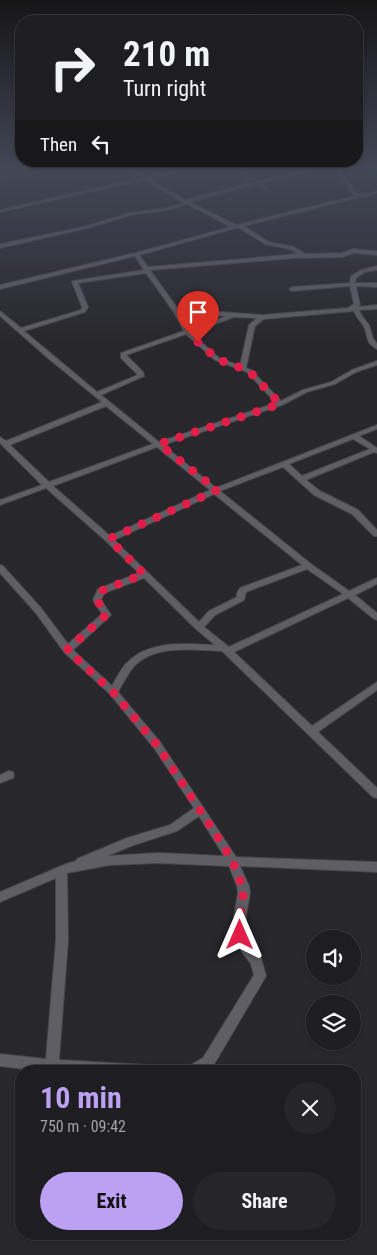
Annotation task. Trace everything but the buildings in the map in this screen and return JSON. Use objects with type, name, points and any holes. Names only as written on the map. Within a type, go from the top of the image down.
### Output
[{"type":"street","points":[[0,246],[91,227]]},
{"type":"street","points":[[0,287],[136,254],[236,227]]},
{"type":"street","points":[[239,227],[261,240],[294,249],[304,256]]},
{"type":"street","points":[[21,330],[83,310],[85,307],[74,284],[75,282],[147,270],[343,254],[356,251],[377,253]]},
{"type":"street","points":[[136,254],[176,311],[188,332],[217,359],[249,371],[280,404]]},
{"type":"street","points":[[350,309],[356,307],[357,297],[352,279],[358,274],[377,268]]},
{"type":"street","points":[[292,289],[352,283],[377,285]]},
{"type":"street","points":[[176,311],[262,317],[298,316],[350,309],[377,309]]},
{"type":"street","points":[[332,311],[377,309]]},
{"type":"street","points":[[357,310],[358,316],[367,329],[370,340],[377,347]]},
{"type":"street","points":[[0,313],[96,395],[217,490],[308,566],[350,595],[377,617]]},
{"type":"street","points":[[96,395],[141,376],[141,372],[122,357],[123,354],[220,320],[237,316]]},
{"type":"street","points":[[243,368],[252,325],[262,317]]},
{"type":"street","points":[[0,502],[159,444],[280,404],[309,390],[333,383],[354,371],[373,364],[377,357]]},
{"type":"street","points":[[106,403],[3,441],[47,485],[109,539],[199,627],[226,650],[377,794]]},
{"type":"street","points":[[109,539],[217,490],[377,427]]},
{"type":"street","points":[[354,436],[375,450]]},
{"type":"street","points":[[301,479],[375,450]]},
{"type":"street","points":[[284,463],[317,493],[355,512],[377,534]]},
{"type":"street","points":[[199,627],[212,613],[241,598],[243,590],[308,566]]},
{"type":"street","points":[[0,568],[38,610],[67,650],[113,692],[157,745],[232,860],[244,890],[240,916],[240,935],[244,945],[257,962],[260,976],[208,1062],[203,1065]]},
{"type":"street","points":[[67,650],[106,615],[97,600],[101,591],[144,574]]},
{"type":"street","points":[[113,692],[133,662],[144,655],[178,647],[226,650],[350,595],[377,581]]},
{"type":"street","points":[[312,731],[377,685]]},
{"type":"street","points":[[0,897],[131,841],[173,828],[200,809]]},
{"type":"street","points":[[65,869],[110,860],[158,858],[377,867]]},
{"type":"street","points":[[52,1065],[62,940],[65,869]]},
{"type":"street","points":[[0,1060],[43,1065]]},
{"type":"route","points":[[198,342],[217,359],[249,371],[280,404],[159,444],[217,490],[109,539],[144,574],[101,591],[97,596],[97,600],[107,614],[67,650],[113,692],[157,745],[232,860],[244,890],[239,925],[240,935]]}]
